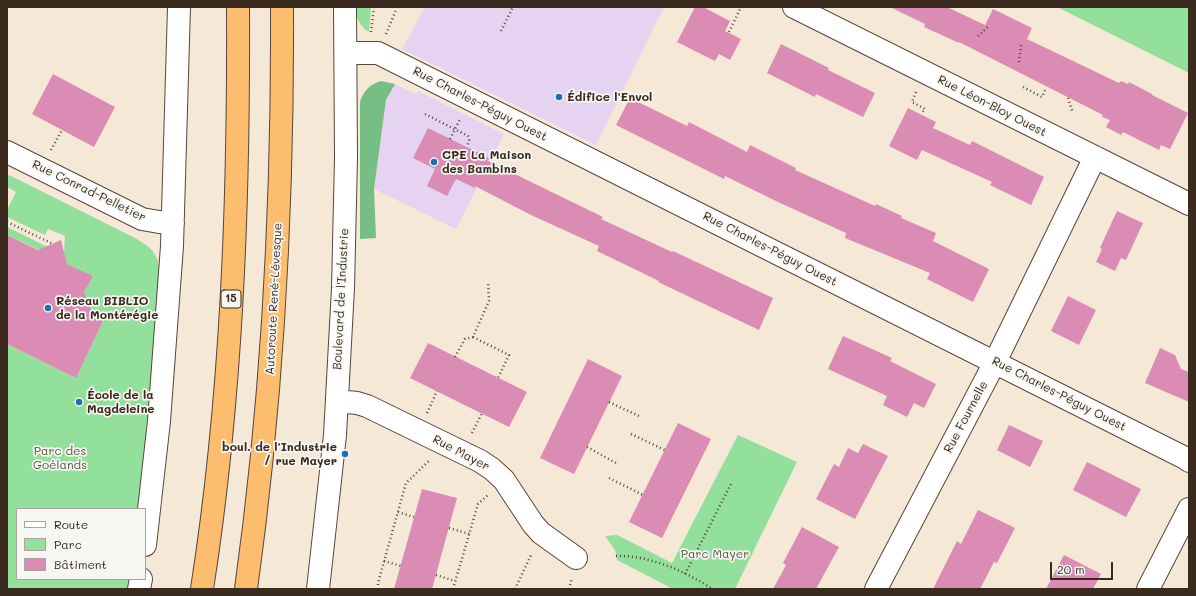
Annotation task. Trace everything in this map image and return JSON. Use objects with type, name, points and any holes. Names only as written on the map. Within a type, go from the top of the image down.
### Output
[{"type":"highway","name":"15","points":[[202,589],[217,470],[230,313],[237,200],[238,7]]},
{"type":"highway","name":"Autoroute René-Lévesque","points":[[246,589],[271,370],[282,123],[282,7]]},
{"type":"street","points":[[146,536],[159,420],[173,223],[179,7]]},
{"type":"street","name":"Boulevard de l'Industrie","points":[[318,589],[335,435],[337,401],[345,226],[345,7]]},
{"type":"street","name":"Rue Léon-Bloy Ouest","points":[[794,7],[1189,204]]},
{"type":"street","name":"Rue Charles-Péguy Ouest","points":[[346,52],[378,53],[995,362],[1189,461]]},
{"type":"street","name":"Rue Conrad-Pelletier","points":[[7,152],[142,219],[173,223]]},
{"type":"street","name":"Rue Fournelle","points":[[876,589],[995,362],[1095,157]]},
{"type":"street","name":"Rue Mayer","points":[[337,401],[357,403],[367,406],[448,444],[480,461],[504,480],[533,524],[544,535],[576,558]]},
{"type":"street","points":[[1148,589],[1189,509]]},
{"type":"path","points":[[371,34],[374,7]]},
{"type":"path","points":[[502,31],[513,7]]},
{"type":"path","points":[[728,32],[741,7]]},
{"type":"path","points":[[384,38],[396,10]]},
{"type":"path","points":[[978,36],[989,26]]},
{"type":"path","points":[[1019,62],[1021,45]]},
{"type":"path","points":[[1023,87],[1042,97],[1046,88]]},
{"type":"path","points":[[1068,98],[1073,113]]},
{"type":"path","points":[[450,139],[463,113]]},
{"type":"path","points":[[425,114],[455,128],[468,136],[469,140],[467,147]]},
{"type":"path","points":[[51,150],[62,130]]},
{"type":"path","points":[[7,222],[53,244]]},
{"type":"path","points":[[473,337],[489,301],[488,282]]},
{"type":"path","points":[[455,357],[465,339],[473,337],[509,355],[498,378]]},
{"type":"path","points":[[609,402],[639,416]]},
{"type":"path","points":[[630,434],[665,450]]},
{"type":"path","points":[[378,589],[378,583],[406,483],[448,444]]},
{"type":"path","points":[[587,447],[616,463]]},
{"type":"path","points":[[609,478],[643,495]]},
{"type":"path","points":[[453,589],[478,504],[504,480]]},
{"type":"path","points":[[684,574],[731,484]]},
{"type":"path","points":[[398,512],[414,517]]},
{"type":"path","points":[[449,528],[470,534]]},
{"type":"path","points":[[515,589],[531,555],[544,535]]},
{"type":"path","points":[[616,556],[639,557],[673,568],[706,584],[712,589]]},
{"type":"path","points":[[384,561],[401,566]]},
{"type":"path","points":[[436,575],[456,581]]},
{"type":"path","points":[[706,584],[708,580]]},
{"type":"shaded area","name":"Édifice l'Envol","points":[[425,7],[664,7],[596,145],[402,49]]},
{"type":"shaded area","name":"CPE La Maison des Bambins","points":[[395,84],[415,94],[419,91],[504,134],[456,229],[374,189],[386,100]]},
{"type":"green space","points":[[356,7],[371,8],[369,32],[359,21]]},
{"type":"green space","points":[[1057,7],[1189,7],[1189,73]]},
{"type":"green space","points":[[381,81],[395,84],[386,100],[374,189],[376,238],[360,239],[360,102],[363,94],[368,88]]},
{"type":"green space","name":"École de la Magdeleine","points":[[9,175],[135,238],[155,254],[159,264],[160,271],[156,355],[139,508],[16,508],[16,580],[131,580],[129,589],[7,589],[7,344],[76,378],[104,319],[87,311],[89,304],[87,298],[82,296],[92,276],[59,260],[64,252],[65,236],[48,229],[45,235],[7,217],[7,210],[16,192],[7,187],[7,177]]},
{"type":"green space","points":[[7,227],[48,247],[46,253],[7,235]]},
{"type":"green space","name":"Parc Mayer","points":[[738,435],[797,462],[735,589],[673,589],[617,560],[615,550],[605,536],[617,535],[672,563]]},
{"type":"building","points":[[695,7],[703,7],[730,21],[725,31],[741,39],[730,60],[719,54],[715,61],[677,42]]},
{"type":"building","points":[[890,7],[947,7],[985,25],[993,9],[1032,28],[1027,39],[1119,83],[1121,81],[1128,84],[1129,82],[1188,113],[1170,149],[1161,145],[1159,150],[1123,132],[1121,135],[1106,127],[1110,120],[1102,117],[1103,115],[959,42],[924,27],[925,24]]},
{"type":"building","points":[[781,44],[829,68],[828,70],[875,93],[863,117],[816,94],[815,97],[767,73]]},
{"type":"building","points":[[53,74],[115,107],[94,147],[32,114]]},
{"type":"building","points":[[630,98],[687,126],[689,122],[747,152],[750,145],[796,168],[795,170],[875,206],[876,204],[902,216],[901,218],[936,233],[933,241],[989,269],[973,302],[927,279],[930,273],[845,238],[846,233],[725,176],[724,179],[616,125]]},
{"type":"building","points":[[908,108],[936,122],[933,128],[970,145],[972,141],[1044,177],[1031,205],[990,185],[992,182],[922,150],[917,160],[889,146]]},
{"type":"building","points":[[428,128],[489,158],[488,161],[603,217],[601,219],[773,298],[759,330],[658,282],[659,281],[597,251],[599,246],[531,215],[475,186],[475,188],[456,179],[447,196],[427,186],[435,169],[413,158]]},
{"type":"building","points":[[1117,211],[1143,223],[1126,260],[1121,258],[1115,271],[1096,262],[1102,249],[1100,248]]},
{"type":"building","name":"Réseau BIBLIO de la Montérégie","points":[[7,235],[38,250],[61,240],[67,264],[93,276],[84,292],[93,314],[104,319],[76,378],[7,344]]},
{"type":"building","points":[[1068,296],[1096,310],[1079,345],[1051,331]]},
{"type":"building","points":[[843,336],[892,358],[890,361],[936,384],[924,408],[914,403],[907,417],[883,405],[887,396],[828,369]]},
{"type":"building","points":[[428,343],[527,392],[509,427],[410,378]]},
{"type":"building","points":[[1160,348],[1175,355],[1181,369],[1189,372],[1189,402],[1145,383]]},
{"type":"building","points":[[588,359],[622,376],[574,474],[540,458]]},
{"type":"building","points":[[678,423],[711,439],[662,538],[629,522]]},
{"type":"building","points":[[1009,425],[1043,441],[1030,467],[997,450]]},
{"type":"building","points":[[863,444],[888,456],[855,519],[816,499],[834,464],[839,467],[848,448],[858,453]]},
{"type":"building","points":[[1087,462],[1141,489],[1126,517],[1073,490]]},
{"type":"building","points":[[422,489],[457,498],[432,589],[394,589]]},
{"type":"building","points":[[978,510],[1015,528],[997,563],[994,562],[980,589],[933,589],[957,541],[961,544]]},
{"type":"building","points":[[802,527],[839,547],[816,589],[773,589],[786,565],[783,563]]},
{"type":"building","points":[[1064,555],[1101,574],[1093,589],[1046,589]]},
{"type":"place","name":"Édifice l'Envol","points":[[559,97]]},
{"type":"place","name":"CPE La Maison des Bambins","points":[[434,162]]},
{"type":"place","name":"Réseau BIBLIO de la Montérégie","points":[[48,308]]},
{"type":"place","name":"École de la Magdeleine","points":[[79,402]]},
{"type":"place","name":"boul. de l'Industrie / rue Mayer","points":[[345,454]]},
{"type":"park label","name":"Parc des Goélands","points":[[60,458]]}]
